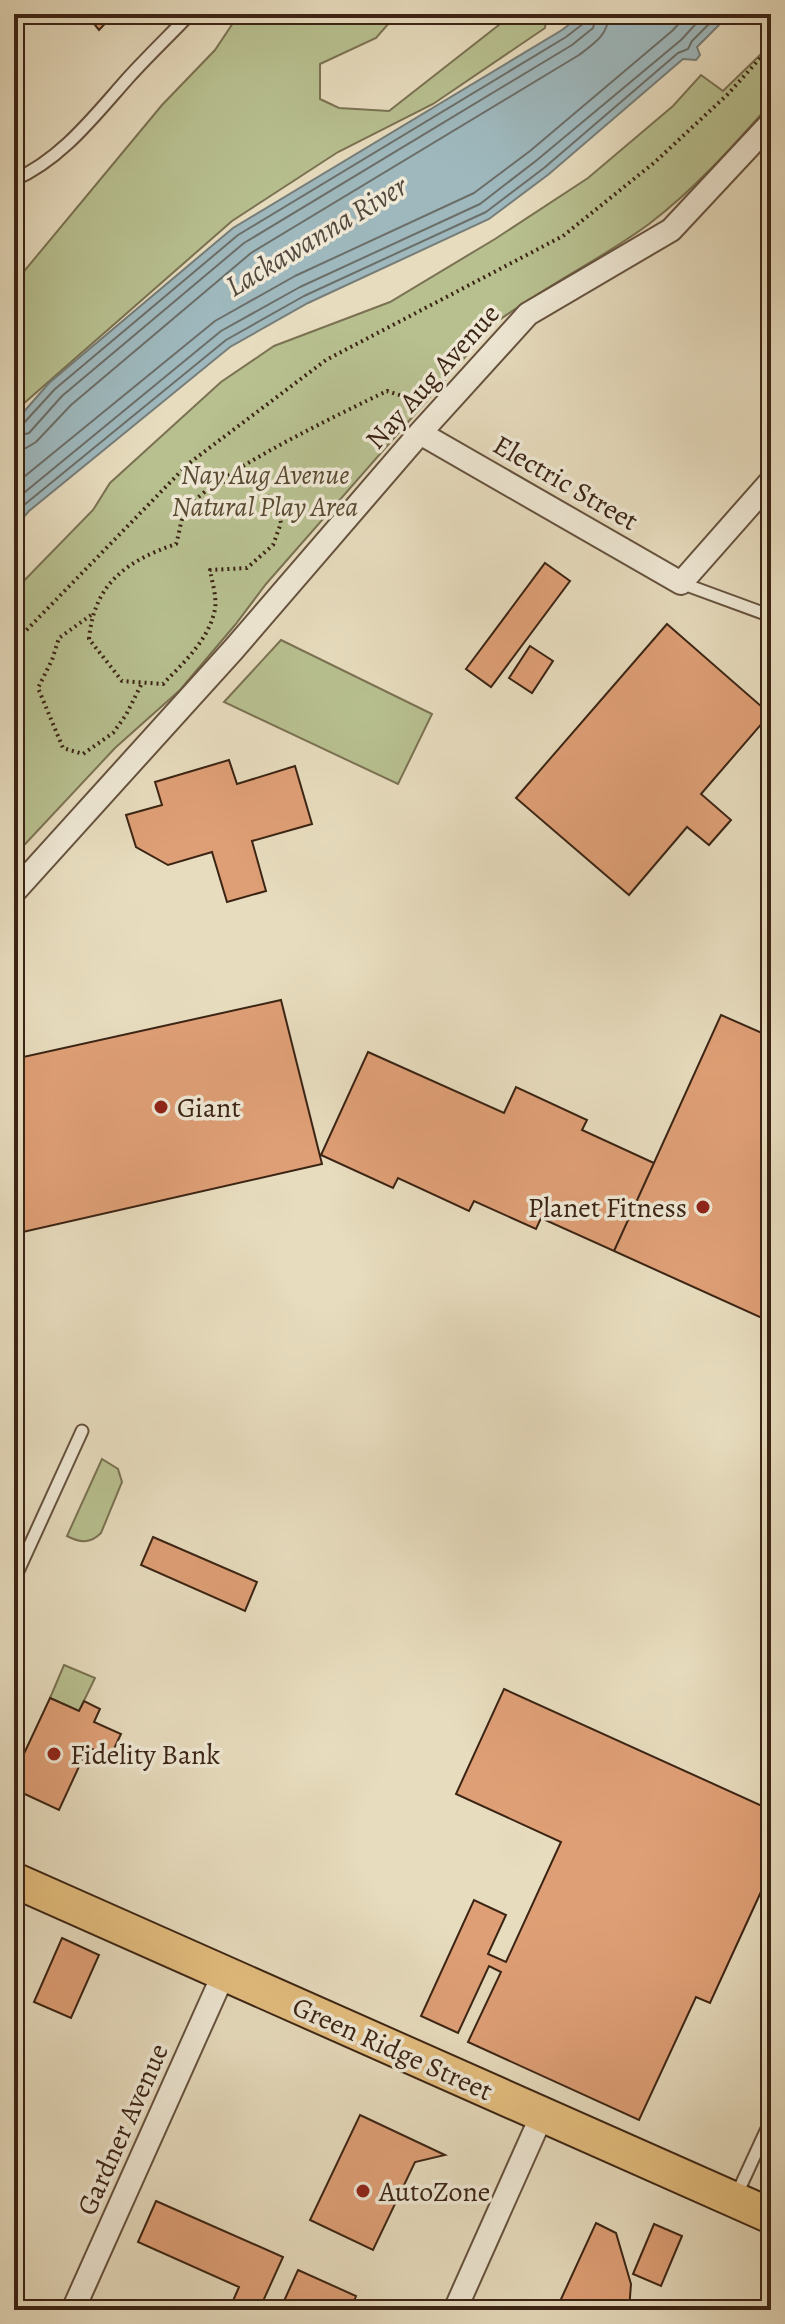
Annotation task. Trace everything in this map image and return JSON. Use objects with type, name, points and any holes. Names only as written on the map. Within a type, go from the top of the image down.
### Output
[{"type":"main road","name":"Green Ridge Street","points":[[14,1880],[771,2216]]},
{"type":"street","name":"Nay Aug Avenue","points":[[14,892],[233,650],[420,433],[528,314],[671,230],[771,123]]},
{"type":"street","name":"Electric Street","points":[[420,433],[681,583]]},
{"type":"street","points":[[681,583],[771,481]]},
{"type":"street","name":"Gardner Avenue","points":[[73,2310],[224,1973]]},
{"type":"street","points":[[455,2310],[542,2115]]},
{"type":"lane","points":[[14,180],[40,168],[104,108],[129,77],[190,14]]},
{"type":"lane","points":[[681,583],[771,616]]},
{"type":"lane","points":[[14,1580],[82,1431]]},
{"type":"lane","points":[[735,2200],[771,2120]]},
{"type":"path","points":[[14,643],[188,464],[326,360],[563,236],[655,162],[728,94],[771,46]]},
{"type":"path","points":[[217,482],[240,482],[261,489],[277,505],[281,523],[273,545],[247,568],[210,570],[215,608],[206,631],[193,653],[163,684],[122,681],[89,639],[91,615],[106,585],[145,554],[176,544],[184,512],[217,482],[304,432],[387,391],[423,403]]},
{"type":"path","points":[[91,615],[59,638],[38,688],[63,748],[83,754],[113,733],[142,683]]},
{"type":"green space","points":[[239,14],[397,14],[376,38],[320,64],[320,99],[339,108],[389,111],[513,14],[547,14],[545,28],[433,104],[338,152],[232,221],[14,412],[14,275],[21,275],[162,105],[215,50]]},
{"type":"green space","name":"Nay Aug Avenue Natural Play Area","points":[[771,40],[771,103],[728,151],[698,182],[649,224],[494,324],[266,584],[180,690],[115,748],[14,856],[14,591],[93,510],[110,483],[221,382],[274,346],[390,302],[495,239],[588,178],[673,106],[701,75],[723,91]]},
{"type":"green space","points":[[281,640],[432,714],[398,784],[224,702]]},
{"type":"green space","points":[[102,1459],[118,1469],[122,1482],[101,1533],[89,1541],[76,1540],[67,1536]]},
{"type":"green space","points":[[64,1665],[95,1678],[79,1711],[50,1698]]},
{"type":"water","name":"Lackawanna River","points":[[583,14],[730,14],[697,47],[700,55],[696,60],[683,59],[549,174],[489,219],[308,303],[230,347],[29,511],[14,528],[14,423],[49,383],[233,228],[562,30]]},
{"type":"building","points":[[86,14],[114,14],[99,30]]},
{"type":"building","points":[[545,563],[570,581],[491,687],[466,669]]},
{"type":"building","points":[[667,624],[770,714],[701,794],[731,820],[709,845],[687,827],[629,895],[516,798]]},
{"type":"building","points":[[530,646],[553,661],[532,693],[509,678]]},
{"type":"building","points":[[229,760],[237,784],[295,766],[312,824],[252,841],[266,891],[227,902],[212,852],[168,865],[136,847],[126,815],[162,805],[155,782]]},
{"type":"building","name":"Giant","points":[[281,1000],[322,1164],[14,1234],[14,1059]]},
{"type":"building","name":"Planet Fitness","points":[[721,1015],[771,1037],[771,1322],[614,1251]]},
{"type":"building","points":[[368,1052],[504,1113],[516,1087],[587,1120],[582,1130],[654,1163],[614,1251],[541,1218],[536,1229],[474,1201],[469,1211],[398,1178],[393,1188],[321,1155]]},
{"type":"building","points":[[153,1537],[257,1582],[245,1611],[141,1565]]},
{"type":"building","points":[[504,1689],[771,1810],[771,1870],[710,2003],[696,1997],[639,2120],[468,2042],[501,1972],[489,1966],[458,2033],[421,2016],[474,1900],[506,1915],[488,1954],[506,1962],[561,1842],[456,1794]]},
{"type":"building","name":"Fidelity Bank","points":[[50,1698],[79,1711],[84,1701],[100,1709],[94,1722],[121,1734],[110,1757],[88,1747],[59,1810],[14,1789],[14,1775]]},
{"type":"building","points":[[62,1938],[99,1955],[71,2018],[34,2002]]},
{"type":"building","name":"AutoZone","points":[[360,2115],[445,2155],[415,2162],[373,2250],[310,2220]]},
{"type":"building","points":[[156,2201],[283,2257],[259,2310],[229,2310],[239,2287],[138,2242]]},
{"type":"building","points":[[596,2223],[616,2233],[631,2284],[629,2310],[556,2310]]},
{"type":"building","points":[[654,2224],[682,2236],[661,2286],[633,2274]]},
{"type":"building","points":[[298,2270],[356,2296],[353,2304],[366,2310],[305,2310],[284,2301]]},
{"type":"place","name":"Giant","points":[[161,1107]]},
{"type":"place","name":"Planet Fitness","points":[[703,1207]]},
{"type":"place","name":"Fidelity Bank","points":[[54,1754]]},
{"type":"place","name":"AutoZone","points":[[363,2191]]}]
